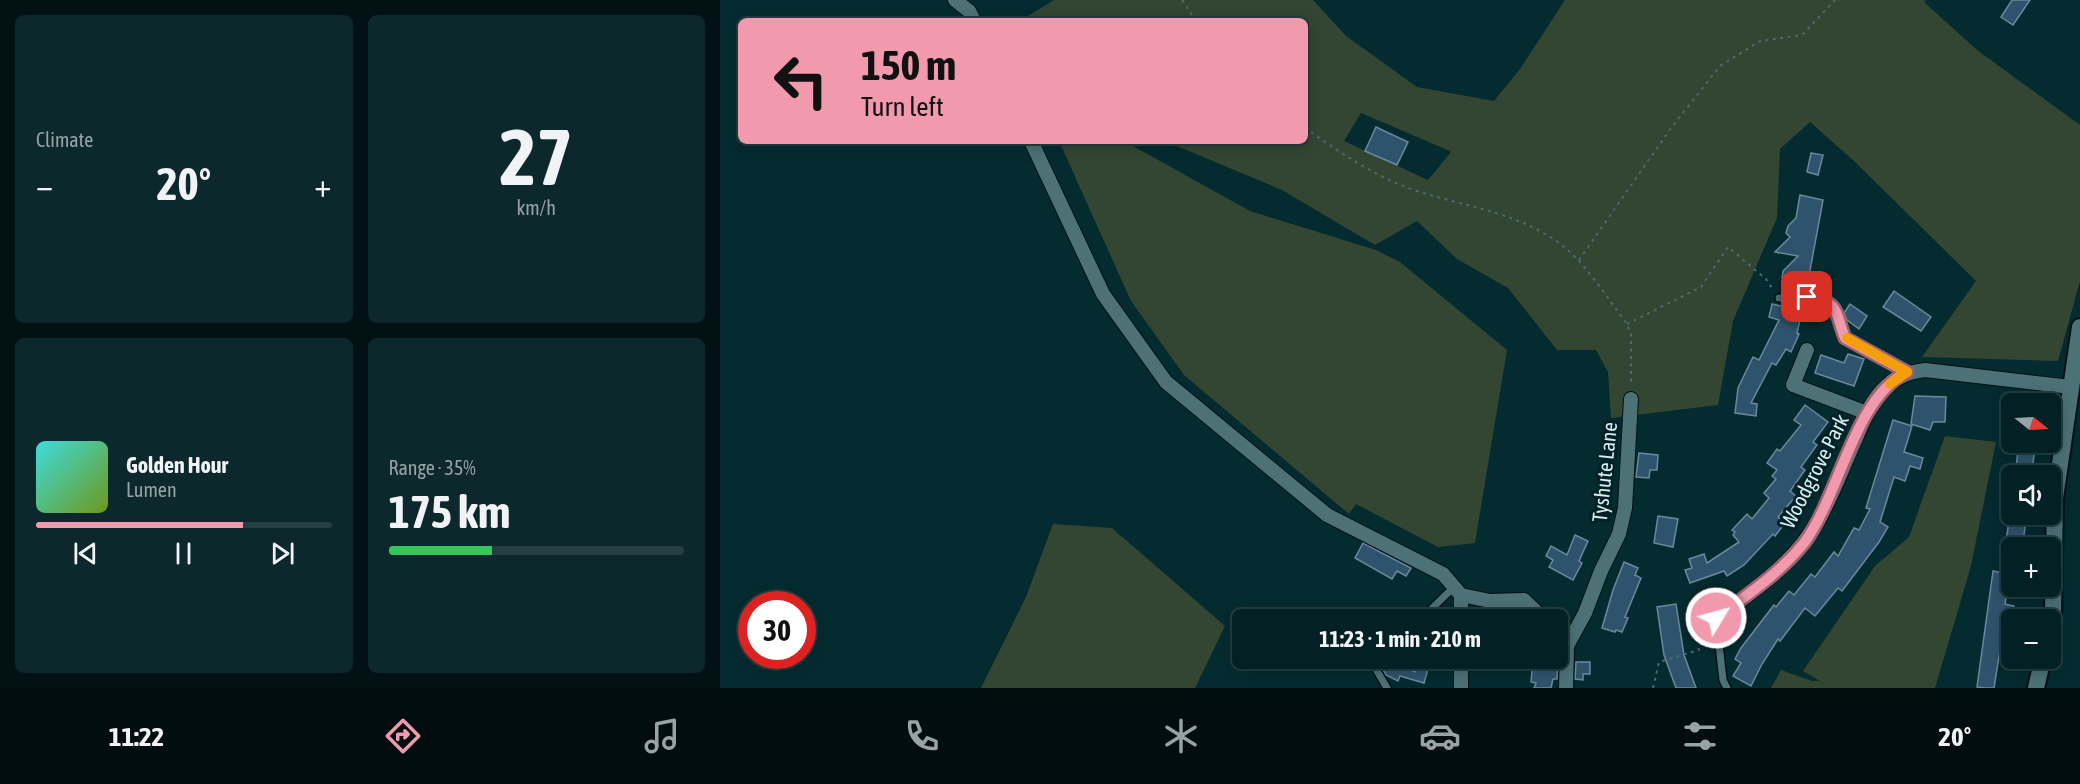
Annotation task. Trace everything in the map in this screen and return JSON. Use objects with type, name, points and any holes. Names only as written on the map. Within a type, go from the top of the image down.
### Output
[{"type":"street","points":[[955,0],[969,11],[972,18]]},
{"type":"street","points":[[1031,144],[1103,294],[1166,381],[1328,515],[1443,574],[1458,591],[1490,601],[1524,600],[1533,609]]},
{"type":"street","points":[[2053,609],[2055,498],[2080,327]]},
{"type":"street","name":"Woodgrove Park","points":[[1807,350],[1793,385],[1867,413]]},
{"type":"street","points":[[1907,372],[1925,370],[2071,387]]},
{"type":"street","name":"Woodgrove Park","points":[[1716,618],[1760,585],[1804,543],[1822,513],[1867,413],[1878,395],[1907,372]]},
{"type":"street","name":"Tyshute Lane","points":[[1568,644],[1585,613],[1601,571],[1619,534],[1625,508],[1631,399]]},
{"type":"street","points":[[1458,591],[1460,609]]},
{"type":"street","points":[[1461,669],[1461,688]]},
{"type":"street","points":[[1566,669],[1566,688]]},
{"type":"street","points":[[2036,688],[2040,669]]},
{"type":"lane","points":[[1779,298],[1807,297],[1826,301],[1836,309],[1845,338],[1907,372]]},
{"type":"lane","points":[[1434,609],[1458,591]]},
{"type":"lane","points":[[1716,618],[1722,680],[1727,688]]},
{"type":"lane","points":[[1378,669],[1388,688]]},
{"type":"path","points":[[1182,0],[1194,18]]},
{"type":"path","points":[[1579,260],[1671,128],[1720,66],[1760,41],[1802,35],[1835,0]]},
{"type":"path","points":[[1308,130],[1347,158],[1415,191],[1508,215],[1555,240],[1579,260],[1627,324],[1631,334],[1631,399]]},
{"type":"path","points":[[1627,324],[1701,287],[1728,247],[1766,279],[1779,298]]},
{"type":"path","points":[[1653,688],[1659,662],[1699,650],[1698,646]]},
{"type":"green space","points":[[1054,0],[1313,0],[1346,36],[1417,87],[1494,101],[1520,69],[1565,0],[1926,0],[1924,2],[1977,50],[2080,125],[2080,281],[2058,361],[1922,357],[1976,281],[1854,161],[1810,122],[1780,149],[1777,218],[1733,321],[1718,405],[1611,418],[1608,372],[1596,350],[1557,350],[1508,288],[1457,259],[1417,221],[1375,245],[1282,190],[1172,144],[1308,144],[1308,18],[1025,18]],"holes":[[[1361,113],[1451,152],[1428,180],[1344,141]]]},
{"type":"green space","points":[[1060,144],[1129,144],[1250,211],[1376,250],[1400,262],[1507,350],[1475,543],[1438,547],[1356,504],[1349,514],[1184,375],[1131,301]]},
{"type":"green space","points":[[1945,436],[1996,442],[1971,566],[1935,688],[1771,688],[1781,670],[1812,681],[1820,681],[1803,671],[1875,566],[1909,537]]},
{"type":"green space","points":[[1053,524],[1112,528],[1225,626],[1195,688],[981,688],[1026,597]]},
{"type":"building","points":[[2012,0],[2030,0],[2013,25],[2001,17]]},
{"type":"building","points":[[1376,127],[1408,142],[1397,165],[1365,151]]},
{"type":"building","points":[[1811,153],[1823,155],[1818,175],[1807,172]]},
{"type":"building","points":[[1800,195],[1823,200],[1806,292],[1792,292],[1794,285],[1785,283],[1782,278],[1783,271],[1798,256],[1775,252],[1790,237],[1786,233],[1788,226],[1796,218]]},
{"type":"building","points":[[1894,291],[1931,317],[1921,331],[1883,307]]},
{"type":"building","points":[[1790,303],[1804,303],[1797,333],[1799,334],[1791,352],[1786,349],[1776,365],[1772,363],[1751,403],[1757,404],[1756,416],[1735,413],[1738,388],[1753,357],[1759,360],[1779,320],[1769,317],[1772,304],[1789,308]]},
{"type":"building","points":[[1850,304],[1867,316],[1859,329],[1847,320],[1844,313]]},
{"type":"building","points":[[1848,354],[1864,359],[1854,386],[1815,373],[1821,355],[1844,363]]},
{"type":"building","points":[[1915,396],[1946,397],[1945,422],[1933,422],[1930,430],[1911,424]]},
{"type":"building","points":[[1805,405],[1828,422],[1813,442],[1817,445],[1801,467],[1805,470],[1790,491],[1796,496],[1778,517],[1785,523],[1775,536],[1773,534],[1744,565],[1727,576],[1724,571],[1690,583],[1685,570],[1692,568],[1689,559],[1704,554],[1707,563],[1739,542],[1732,530],[1747,514],[1752,519],[1769,498],[1764,493],[1776,479],[1772,476],[1777,470],[1767,463],[1777,449],[1780,451],[1801,425],[1794,420]]},
{"type":"building","points":[[1893,420],[1912,426],[1904,452],[1923,458],[1920,469],[1910,466],[1905,481],[1894,477],[1880,522],[1888,527],[1879,542],[1842,591],[1838,588],[1815,616],[1805,608],[1780,641],[1778,639],[1751,686],[1733,676],[1741,663],[1735,659],[1741,648],[1774,605],[1776,607],[1789,591],[1794,595],[1811,574],[1815,577],[1834,552],[1838,556],[1854,528],[1859,530],[1870,509],[1866,508]]},
{"type":"building","points":[[1639,453],[1658,455],[1657,470],[1650,470],[1649,478],[1636,477]]},
{"type":"building","points":[[2018,453],[2034,453],[2033,465],[2016,465]]},
{"type":"building","points":[[1658,516],[1678,519],[1673,547],[1654,543]]},
{"type":"building","points":[[2008,525],[2025,525],[2024,537],[2007,537]]},
{"type":"building","points":[[1575,535],[1588,541],[1579,561],[1582,563],[1573,580],[1549,567],[1553,560],[1546,556],[1551,546],[1567,555]]},
{"type":"building","points":[[1363,543],[1411,568],[1406,576],[1397,571],[1392,579],[1355,558]]},
{"type":"building","points":[[1624,562],[1638,568],[1635,575],[1641,578],[1625,617],[1628,618],[1622,632],[1616,630],[1615,632],[1602,628]]},
{"type":"building","points":[[1993,571],[2001,572],[2001,597],[2006,597],[2005,604],[2014,606],[2014,609],[2001,609],[2001,643],[1994,688],[1977,687]]},
{"type":"building","points":[[1676,604],[1684,655],[1696,688],[1676,688],[1664,655],[1657,607]]},
{"type":"building","points":[[1576,662],[1590,662],[1590,674],[1583,674],[1583,680],[1575,679]]},
{"type":"building","points":[[1409,669],[1415,672],[1416,669],[1428,669],[1424,683],[1400,676],[1398,681],[1386,675],[1383,670]]},
{"type":"building","points":[[1532,669],[1558,669],[1557,679],[1553,679],[1551,688],[1534,688],[1536,683],[1531,682]]},
{"type":"slow traffic","points":[[1847,338],[1907,372],[1890,384]]},
{"type":"route","points":[[1716,618],[1760,585],[1804,543],[1822,513],[1867,413],[1878,395],[1899,376],[1907,372],[1845,338],[1836,309],[1826,301],[1807,297]]}]
